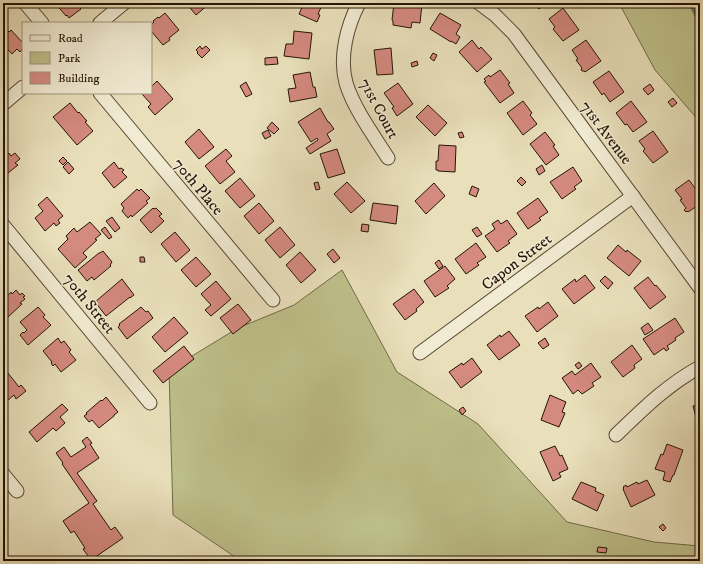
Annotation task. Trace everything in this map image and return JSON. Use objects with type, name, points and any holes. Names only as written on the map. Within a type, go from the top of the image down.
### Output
[{"type":"street","points":[[25,3],[41,22]]},
{"type":"street","points":[[101,22],[124,3]]},
{"type":"street","name":"71st Court","points":[[359,3],[351,22],[346,41],[344,67],[346,82],[356,105],[388,158]]},
{"type":"street","name":"71st Avenue","points":[[479,3],[495,15],[514,34],[700,288]]},
{"type":"street","points":[[3,104],[22,88]]},
{"type":"street","name":"70th Place","points":[[101,94],[273,300]]},
{"type":"street","name":"Capon Street","points":[[420,353],[633,196]]},
{"type":"street","name":"70th Street","points":[[3,225],[150,403]]},
{"type":"street","points":[[616,435],[666,389],[700,367]]},
{"type":"street","points":[[3,474],[17,491]]},
{"type":"green space","points":[[619,3],[700,3],[700,122],[655,70]]},
{"type":"green space","points":[[342,270],[397,372],[478,424],[567,522],[654,542],[700,546],[700,561],[241,561],[173,515],[169,370],[238,328],[294,305]]},
{"type":"building","points":[[55,3],[77,3],[81,9],[69,18]]},
{"type":"building","points":[[186,3],[208,3],[209,4],[196,15]]},
{"type":"building","points":[[304,3],[323,3],[318,14],[320,15],[317,22],[299,14]]},
{"type":"building","points":[[394,3],[422,4],[420,23],[412,22],[411,28],[393,25],[392,20]]},
{"type":"building","points":[[534,3],[546,3],[539,9]]},
{"type":"building","points":[[563,8],[579,30],[563,41],[553,29],[555,27],[549,19]]},
{"type":"building","points":[[165,13],[179,30],[163,45],[152,32],[153,21],[158,17],[159,18]]},
{"type":"building","points":[[440,13],[461,25],[456,34],[460,37],[456,44],[430,29]]},
{"type":"building","points":[[6,29],[9,32],[11,30],[22,42],[22,49],[20,52],[17,49],[12,54],[3,44],[3,32]]},
{"type":"building","points":[[294,31],[312,33],[309,59],[284,56],[286,44],[293,44]]},
{"type":"building","points":[[472,40],[479,49],[481,47],[492,59],[477,72],[459,52]]},
{"type":"building","points":[[586,40],[601,61],[585,72],[582,71],[582,68],[576,60],[578,59],[572,50]]},
{"type":"building","points":[[200,46],[202,49],[206,46],[210,50],[202,58],[196,50]]},
{"type":"building","points":[[391,48],[393,74],[377,75],[374,50]]},
{"type":"building","points":[[433,53],[437,55],[434,61],[430,58]]},
{"type":"building","points":[[277,57],[278,64],[265,65],[265,58]]},
{"type":"building","points":[[417,61],[418,65],[412,67],[411,63]]},
{"type":"building","points":[[500,70],[510,83],[508,84],[514,93],[500,103],[484,82],[486,81],[484,79]]},
{"type":"building","points":[[609,71],[624,92],[610,102],[604,93],[602,95],[593,82]]},
{"type":"building","points":[[310,72],[317,97],[290,102],[288,89],[296,88],[293,75]]},
{"type":"building","points":[[157,81],[173,99],[155,115],[148,107],[151,104],[142,94],[152,94],[152,86]]},
{"type":"building","points":[[246,82],[252,94],[246,97],[240,86]]},
{"type":"building","points":[[398,83],[413,104],[397,116],[392,108],[394,107],[384,93]]},
{"type":"building","points":[[650,84],[654,90],[648,95],[643,89]]},
{"type":"building","points":[[673,98],[677,103],[672,107],[668,102]]},
{"type":"building","points":[[523,101],[532,113],[530,115],[537,124],[523,135],[507,113]]},
{"type":"building","points":[[631,101],[647,122],[633,132],[627,124],[625,125],[616,113]]},
{"type":"building","points":[[70,103],[87,121],[85,122],[93,131],[77,145],[53,117]]},
{"type":"building","points":[[428,105],[447,123],[435,136],[416,117]]},
{"type":"building","points":[[320,108],[334,129],[327,134],[331,141],[310,154],[306,148],[318,140],[317,138],[311,142],[298,122]]},
{"type":"building","points":[[272,122],[279,129],[274,134],[267,128]]},
{"type":"building","points":[[199,129],[214,147],[199,159],[185,142]]},
{"type":"building","points":[[268,130],[271,136],[265,139],[262,133]]},
{"type":"building","points":[[653,131],[668,152],[653,163],[643,151],[645,149],[639,141]]},
{"type":"building","points":[[462,132],[464,137],[460,138],[458,133]]},
{"type":"building","points":[[545,132],[555,145],[553,146],[559,155],[546,165],[530,144]]},
{"type":"building","points":[[439,145],[456,146],[455,172],[436,170]]},
{"type":"building","points":[[226,149],[232,156],[226,161],[235,172],[220,184],[205,166]]},
{"type":"building","points":[[337,149],[345,173],[328,178],[320,154]]},
{"type":"building","points":[[9,153],[11,156],[15,153],[20,159],[15,163],[18,165],[3,177],[3,155],[4,157]]},
{"type":"building","points":[[63,157],[67,161],[63,165],[59,161]]},
{"type":"building","points":[[68,162],[74,169],[69,174],[63,167]]},
{"type":"building","points":[[114,162],[119,169],[121,168],[124,170],[122,172],[127,177],[114,188],[102,173]]},
{"type":"building","points":[[542,165],[545,171],[539,175],[536,169]]},
{"type":"building","points":[[573,167],[582,181],[574,187],[576,189],[562,199],[550,182]]},
{"type":"building","points":[[521,177],[526,182],[522,186],[517,181]]},
{"type":"building","points":[[240,178],[255,196],[240,208],[225,191]]},
{"type":"building","points":[[689,180],[700,195],[700,204],[686,212],[684,210],[686,208],[680,200],[682,199],[675,190]]},
{"type":"building","points":[[318,182],[320,189],[316,190],[314,183]]},
{"type":"building","points":[[347,182],[365,201],[351,213],[334,194]]},
{"type":"building","points":[[434,183],[445,196],[426,214],[415,201]]},
{"type":"building","points":[[472,186],[479,189],[476,197],[469,194]]},
{"type":"building","points":[[137,189],[139,191],[141,189],[150,198],[146,201],[148,203],[132,217],[131,215],[128,218],[122,211],[124,208],[121,204]]},
{"type":"building","points":[[47,197],[63,216],[58,220],[60,223],[56,226],[54,223],[45,231],[35,218],[43,211],[38,205]]},
{"type":"building","points":[[538,198],[548,212],[539,218],[541,220],[528,229],[517,213]]},
{"type":"building","points":[[259,203],[274,221],[259,234],[244,216]]},
{"type":"building","points":[[373,203],[398,206],[396,224],[370,220]]},
{"type":"building","points":[[153,208],[156,208],[162,214],[159,216],[164,221],[151,233],[140,220]]},
{"type":"building","points":[[112,217],[120,228],[115,232],[106,221]]},
{"type":"building","points":[[498,220],[501,224],[507,220],[517,234],[508,241],[510,243],[497,252],[485,236],[495,229],[492,224]]},
{"type":"building","points":[[90,222],[101,234],[95,239],[97,240],[83,253],[87,257],[75,268],[58,249],[68,239],[66,236],[74,228],[77,232]]},
{"type":"building","points":[[362,224],[369,225],[368,232],[361,231]]},
{"type":"building","points":[[105,227],[112,237],[109,239],[101,230]]},
{"type":"building","points":[[280,227],[295,245],[280,258],[265,240]]},
{"type":"building","points":[[477,227],[482,234],[477,237],[472,230]]},
{"type":"building","points":[[175,232],[190,250],[176,262],[161,244]]},
{"type":"building","points":[[476,243],[486,257],[477,263],[479,265],[466,274],[455,259]]},
{"type":"building","points":[[618,245],[641,261],[629,276],[607,258]]},
{"type":"building","points":[[333,249],[340,258],[334,263],[327,254]]},
{"type":"building","points":[[103,251],[112,262],[110,265],[111,266],[94,280],[92,277],[87,281],[78,270]]},
{"type":"building","points":[[300,252],[316,270],[301,283],[286,265]]},
{"type":"building","points":[[140,257],[144,257],[145,262],[140,262]]},
{"type":"building","points":[[196,257],[211,274],[196,287],[181,270]]},
{"type":"building","points":[[439,260],[443,266],[439,269],[435,263]]},
{"type":"building","points":[[445,266],[455,279],[447,286],[449,288],[435,297],[424,281]]},
{"type":"building","points":[[585,275],[595,288],[574,304],[562,289],[575,279],[576,282]]},
{"type":"building","points":[[605,276],[613,283],[608,289],[600,281]]},
{"type":"building","points":[[648,277],[666,297],[650,309],[634,288]]},
{"type":"building","points":[[122,279],[134,295],[106,316],[95,302]]},
{"type":"building","points":[[216,281],[231,299],[211,316],[205,310],[211,305],[201,294]]},
{"type":"building","points":[[414,289],[424,302],[416,309],[417,311],[405,320],[393,304]]},
{"type":"building","points":[[16,290],[20,295],[22,293],[25,296],[23,297],[25,299],[20,303],[22,304],[8,317],[3,311],[3,300],[11,292],[12,294]]},
{"type":"building","points":[[548,302],[558,316],[537,332],[525,316],[538,307],[539,309]]},
{"type":"building","points":[[238,304],[251,320],[233,334],[220,318]]},
{"type":"building","points":[[38,307],[45,315],[43,317],[51,325],[28,345],[20,335],[27,330],[20,322]]},
{"type":"building","points":[[141,307],[146,312],[148,311],[153,318],[127,339],[118,327],[120,325],[119,324]]},
{"type":"building","points":[[174,317],[188,333],[165,352],[152,337]]},
{"type":"building","points":[[675,318],[684,332],[667,346],[669,349],[666,351],[664,348],[654,355],[643,339]]},
{"type":"building","points":[[648,323],[653,330],[645,335],[641,328]]},
{"type":"building","points":[[509,331],[520,345],[499,360],[487,345],[500,335],[501,337]]},
{"type":"building","points":[[58,338],[61,343],[64,341],[71,350],[69,352],[76,360],[61,372],[55,364],[53,366],[51,363],[52,362],[43,351]]},
{"type":"building","points":[[545,338],[549,345],[543,349],[538,343]]},
{"type":"building","points":[[632,345],[642,359],[634,365],[635,368],[623,377],[611,362]]},
{"type":"building","points":[[184,346],[194,359],[163,383],[153,371]]},
{"type":"building","points":[[472,358],[482,372],[461,388],[449,372],[462,363],[463,365]]},
{"type":"building","points":[[579,362],[582,366],[578,369],[575,365]]},
{"type":"building","points":[[591,363],[601,377],[592,383],[594,386],[582,394],[578,390],[573,394],[562,378],[572,371],[575,375]]},
{"type":"building","points":[[4,368],[19,387],[21,385],[26,391],[16,399],[14,395],[7,401],[5,398],[3,400]]},
{"type":"building","points":[[550,395],[566,402],[562,412],[565,413],[559,427],[541,420]]},
{"type":"building","points":[[106,397],[118,412],[99,428],[92,420],[89,422],[84,416]]},
{"type":"building","points":[[62,404],[68,410],[60,417],[65,423],[56,431],[53,428],[37,442],[29,432]]},
{"type":"building","points":[[700,404],[700,425],[698,425],[693,406]]},
{"type":"building","points":[[463,407],[466,411],[462,415],[459,410]]},
{"type":"building","points":[[87,437],[92,443],[90,444],[99,458],[77,473],[97,501],[93,504],[111,530],[115,527],[123,538],[91,560],[83,549],[85,548],[74,531],[71,533],[63,521],[89,503],[56,453],[64,447],[71,457],[86,447],[82,441]]},
{"type":"building","points":[[667,444],[683,450],[670,482],[663,480],[665,472],[655,469]]},
{"type":"building","points":[[555,446],[560,456],[562,455],[568,469],[559,473],[561,477],[553,481],[540,452]]},
{"type":"building","points":[[647,480],[655,495],[631,507],[623,487],[626,485],[627,487],[637,482],[638,484]]},
{"type":"building","points":[[581,482],[596,488],[595,491],[604,495],[597,511],[572,499]]},
{"type":"building","points":[[663,524],[666,528],[663,531],[659,527]]},
{"type":"building","points":[[598,547],[607,548],[606,553],[597,552]]},
{"type":"waterway","points":[[690,3],[700,22]]}]
